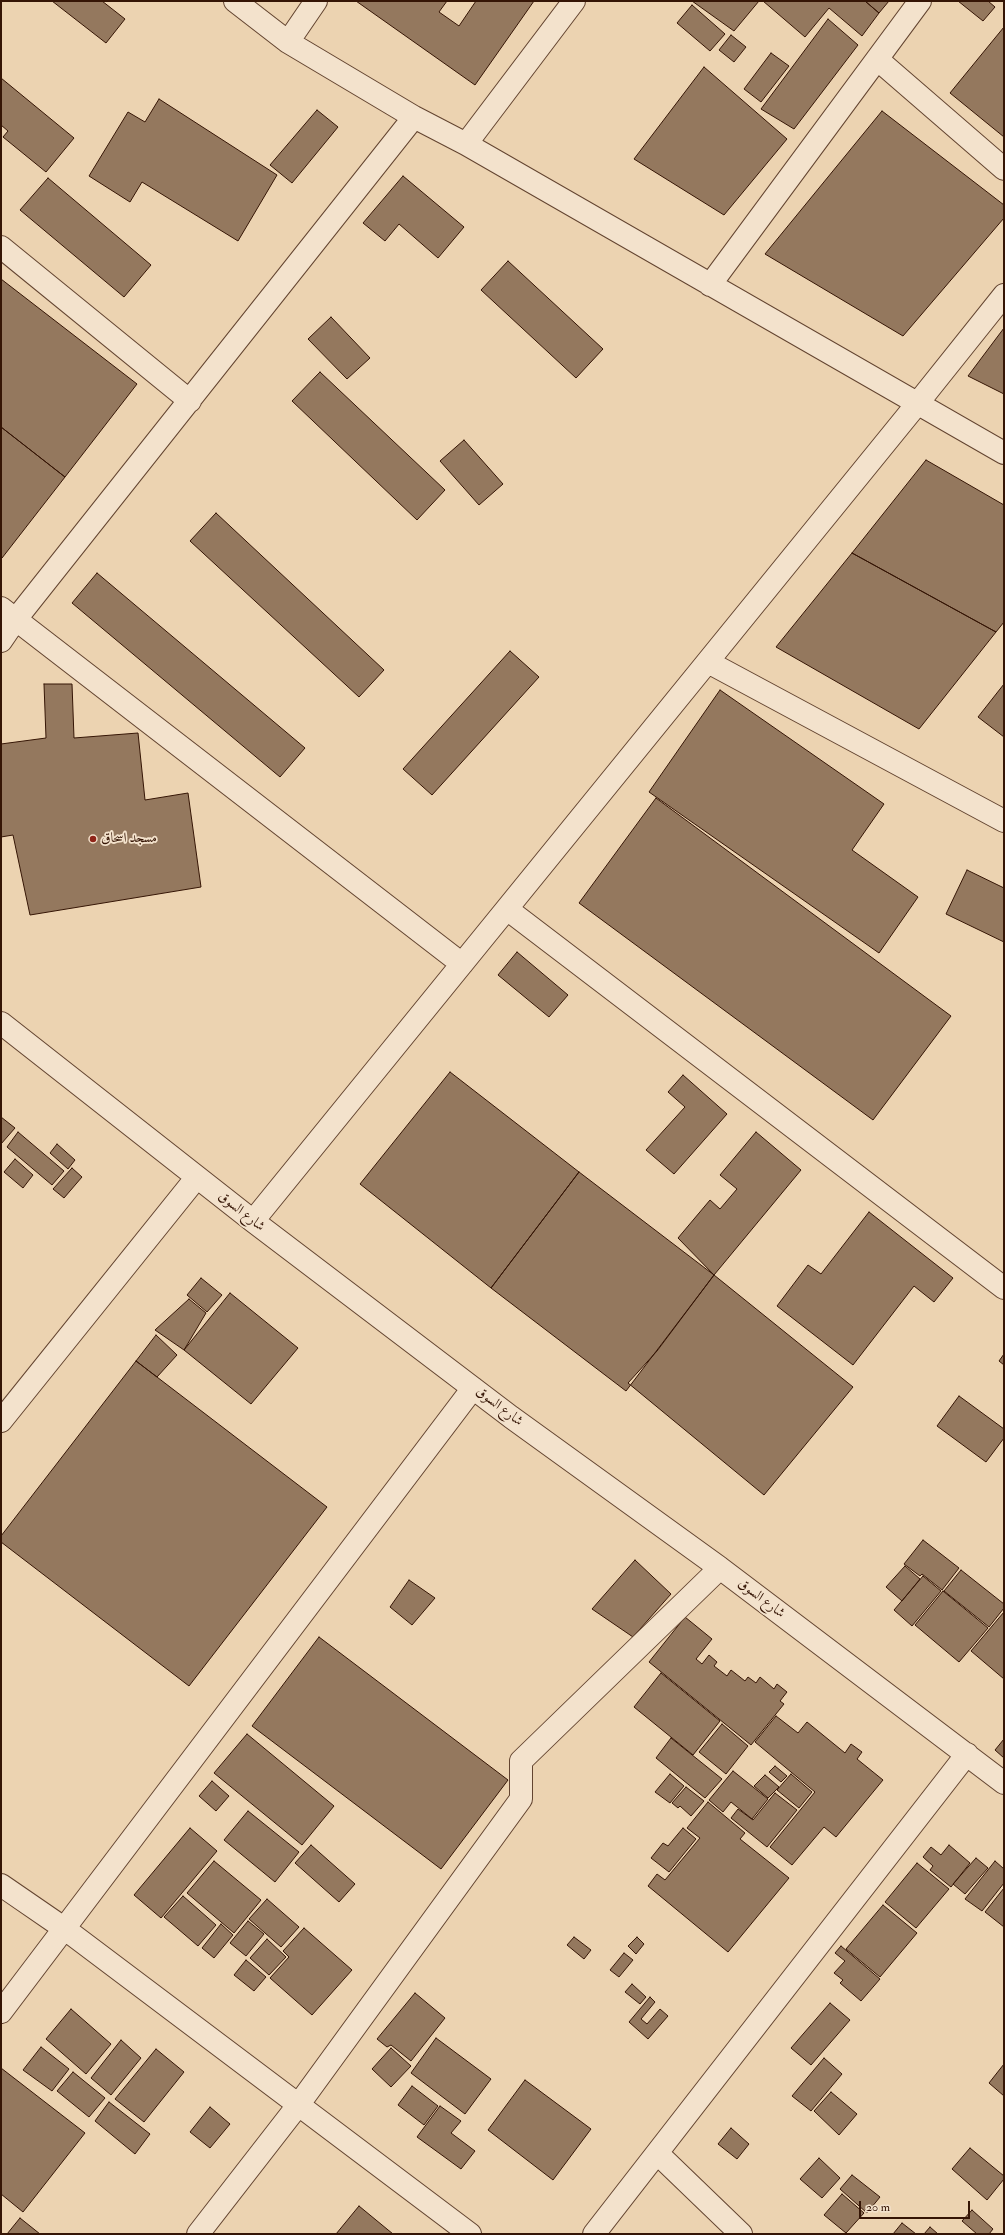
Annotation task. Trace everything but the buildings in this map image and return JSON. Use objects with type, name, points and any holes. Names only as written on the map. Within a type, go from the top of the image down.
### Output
[{"type":"street","points":[[235,1],[288,42],[414,117],[466,144],[1004,453]]},
{"type":"street","points":[[288,42],[316,1]]},
{"type":"street","points":[[466,144],[574,1]]},
{"type":"street","points":[[710,285],[920,1]]},
{"type":"street","points":[[877,59],[1004,169]]},
{"type":"street","points":[[1,641],[8,613],[190,401],[414,117]]},
{"type":"street","points":[[1,247],[190,401]]},
{"type":"street","points":[[253,1222],[1004,295]]},
{"type":"street","points":[[8,613],[462,964]]},
{"type":"street","points":[[708,662],[1004,821]]},
{"type":"street","points":[[507,909],[1004,1288]]},
{"type":"street","name":"شارع السوق","points":[[1,1023],[253,1222],[473,1388],[720,1568],[1004,1783]]},
{"type":"street","points":[[1,1421],[197,1178]]},
{"type":"street","points":[[1,2012],[66,1929],[473,1388]]},
{"type":"street","points":[[198,2234],[299,2104],[521,1799],[521,1761],[720,1568]]},
{"type":"street","points":[[594,2234],[967,1754]]},
{"type":"street","points":[[1,1885],[66,1929],[470,2234]]},
{"type":"street","points":[[657,2153],[741,2234]]},
{"type":"place","name":"مسجد اسحاق","points":[[93,839]]}]
